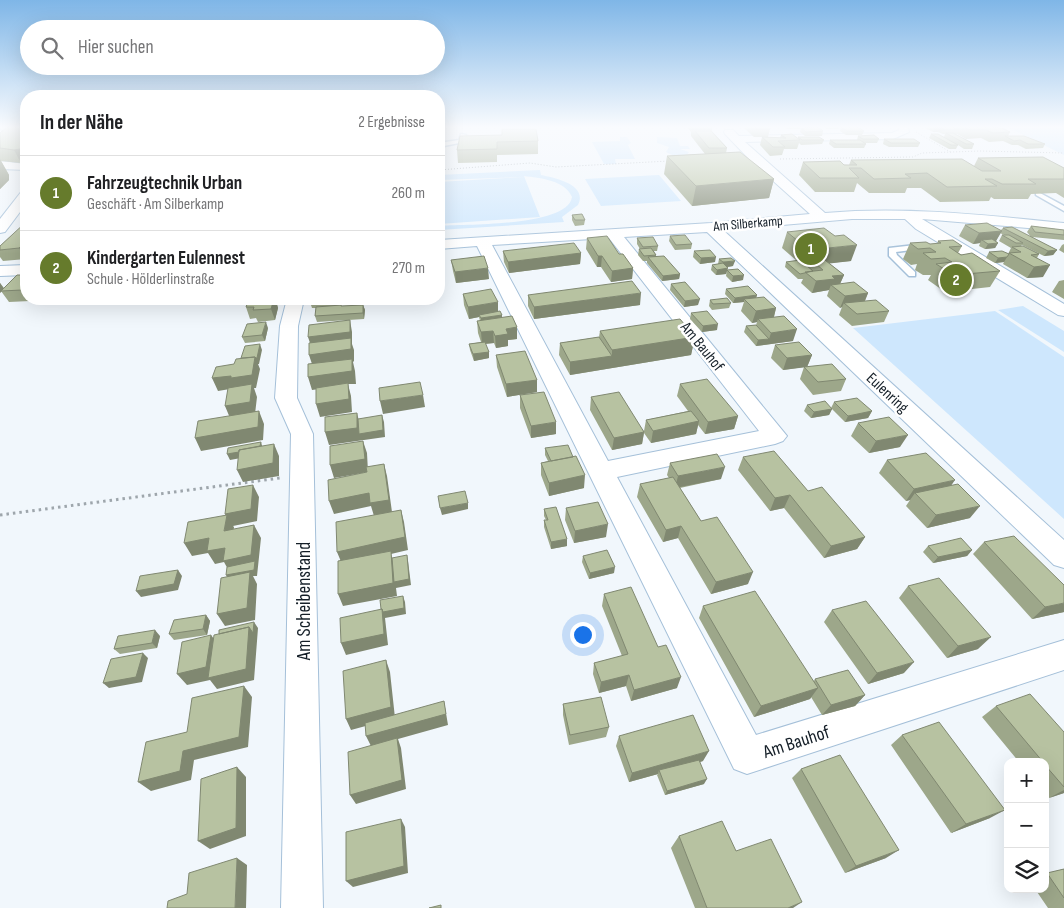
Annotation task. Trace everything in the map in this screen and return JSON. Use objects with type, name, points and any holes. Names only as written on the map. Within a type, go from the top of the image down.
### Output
[{"type":"street","points":[[767,169],[821,217]]},
{"type":"street","points":[[0,228],[20,203]]},
{"type":"street","points":[[909,215],[921,226],[1064,311]]},
{"type":"street","name":"Am Silberkamp","points":[[445,244],[711,227],[821,217],[909,215],[1062,228]]},
{"type":"street","name":"Eulenring","points":[[711,227],[1064,558]]},
{"type":"street","name":"Am Bauhof","points":[[599,472],[775,436],[613,233]]},
{"type":"street","name":"Am Bauhof","points":[[482,241],[599,472],[747,756],[1064,654]]},
{"type":"street","points":[[0,272],[20,270]]},
{"type":"street","name":"Am Scheibenstand","points":[[294,305],[289,326],[286,398],[302,434],[302,908]]},
{"type":"lane","points":[[1038,194],[1064,209]]},
{"type":"lane","points":[[912,274],[893,256],[892,250],[949,242]]},
{"type":"path","points":[[0,515],[303,475]]},
{"type":"shaded area","points":[[540,170],[541,175],[555,178],[575,188],[579,192],[580,198],[578,205],[562,217],[564,222],[445,230],[445,226],[491,224],[534,219],[553,214],[566,207],[572,197],[569,191],[558,183],[524,176],[540,217],[445,224],[445,182],[524,177],[445,180],[445,175]]},
{"type":"shaded area","points":[[659,175],[681,201],[601,206],[585,179]]},
{"type":"shaded area","points":[[1023,306],[1064,331],[1064,352],[998,310]]},
{"type":"shaded area","points":[[995,311],[1064,357],[1064,519],[853,328]]},
{"type":"building","points":[[680,169],[762,169],[774,179],[696,186]]},
{"type":"building","points":[[811,169],[850,169],[859,178],[820,178]]},
{"type":"building","points":[[863,169],[979,169],[1001,171],[998,169],[1064,169],[1064,179],[1028,179],[1036,184],[1002,184],[992,179],[985,179],[997,186],[947,187],[927,173],[905,174],[911,178],[874,179]]},
{"type":"building","points":[[582,214],[585,220],[575,220],[572,215]]},
{"type":"building","points":[[987,223],[1002,231],[979,233],[965,225]]},
{"type":"building","points":[[1031,226],[1064,230],[1064,235],[1035,232]]},
{"type":"building","points":[[1012,227],[1057,250],[1048,251],[1003,228]]},
{"type":"building","points":[[20,228],[20,247],[0,250],[0,246]]},
{"type":"building","points":[[824,228],[835,236],[844,235],[857,245],[809,250],[787,232]]},
{"type":"building","points":[[685,235],[692,244],[676,245],[670,236]]},
{"type":"building","points":[[1002,235],[1009,235],[1023,243],[1016,243]]},
{"type":"building","points":[[607,236],[619,254],[623,254],[633,268],[612,271],[602,256],[598,256],[587,238]]},
{"type":"building","points":[[653,237],[658,246],[643,247],[637,238]]},
{"type":"building","points":[[992,239],[998,243],[988,244],[982,240]]},
{"type":"building","points":[[953,240],[962,246],[949,247],[961,255],[972,253],[1000,271],[954,275],[936,264],[952,262],[945,258],[931,259],[923,253],[936,252],[930,248],[918,249],[910,243],[926,242],[930,244],[941,243],[938,241]]},
{"type":"building","points":[[574,243],[581,253],[508,262],[503,251]]},
{"type":"building","points":[[1023,246],[1039,254],[1031,255],[1050,265],[1034,267],[1009,253],[1021,252],[1012,247]]},
{"type":"building","points":[[651,248],[656,255],[644,256],[639,249]]},
{"type":"building","points":[[710,250],[716,257],[701,258],[694,251]]},
{"type":"building","points":[[1002,251],[1009,254],[1007,257],[998,258],[989,252]]},
{"type":"building","points":[[484,256],[488,268],[455,272],[451,260]]},
{"type":"building","points":[[664,256],[680,274],[663,276],[648,257]]},
{"type":"building","points":[[821,257],[844,275],[832,276],[835,279],[816,281],[805,272],[823,270],[809,258]]},
{"type":"building","points":[[731,258],[735,261],[723,262],[719,259]]},
{"type":"building","points":[[800,260],[813,271],[800,274],[786,262]]},
{"type":"building","points":[[723,263],[728,268],[717,270],[712,265]]},
{"type":"building","points":[[738,269],[744,275],[733,276],[727,270]]},
{"type":"building","points":[[17,275],[20,275],[20,290],[1,291]]},
{"type":"building","points":[[632,281],[641,293],[534,307],[528,295]]},
{"type":"building","points":[[685,282],[700,299],[685,301],[671,284]]},
{"type":"building","points":[[854,282],[868,293],[845,296],[831,285]]},
{"type":"building","points":[[748,286],[757,295],[735,298],[726,289]]},
{"type":"building","points":[[491,289],[498,302],[468,307],[463,294]]},
{"type":"building","points":[[764,297],[776,308],[756,311],[744,299]]},
{"type":"building","points":[[727,298],[731,303],[713,304],[710,300]]},
{"type":"building","points":[[876,300],[889,311],[857,314],[844,303]]},
{"type":"building","points":[[247,305],[272,305],[271,309],[253,310],[254,307],[246,307]]},
{"type":"building","points":[[363,305],[363,313],[315,316],[316,307]]},
{"type":"building","points":[[500,311],[502,315],[481,318],[479,315]]},
{"type":"building","points":[[707,311],[718,324],[703,326],[691,313]]},
{"type":"building","points":[[512,316],[517,327],[506,329],[508,334],[495,336],[493,331],[481,332],[477,321]]},
{"type":"building","points":[[784,316],[797,329],[771,333],[758,319]]},
{"type":"building","points":[[680,319],[695,337],[612,350],[600,331]]},
{"type":"building","points":[[350,320],[350,332],[308,337],[309,325]]},
{"type":"building","points":[[266,322],[262,335],[242,337],[247,324]]},
{"type":"building","points":[[756,325],[769,339],[758,340],[746,326]]},
{"type":"building","points":[[599,337],[612,356],[570,362],[560,343]]},
{"type":"building","points":[[351,338],[351,349],[309,355],[309,343]]},
{"type":"building","points":[[485,342],[489,352],[473,354],[469,344]]},
{"type":"building","points":[[799,342],[812,355],[787,358],[775,345]]},
{"type":"building","points":[[260,344],[257,358],[241,358],[245,346]]},
{"type":"building","points":[[525,351],[537,380],[506,384],[496,355]]},
{"type":"building","points":[[255,357],[252,375],[212,378],[216,367],[234,364],[236,359]]},
{"type":"building","points":[[352,359],[352,371],[308,377],[308,364]]},
{"type":"building","points":[[832,364],[846,379],[818,382],[804,367]]},
{"type":"building","points":[[707,379],[738,416],[708,422],[680,384]]},
{"type":"building","points":[[420,382],[423,395],[380,401],[379,388]]},
{"type":"building","points":[[348,383],[349,399],[316,404],[316,388]]},
{"type":"building","points":[[252,384],[250,402],[225,406],[228,388]]},
{"type":"building","points":[[544,392],[556,422],[531,426],[520,395]]},
{"type":"building","points":[[619,392],[644,432],[614,438],[591,397]]},
{"type":"building","points":[[857,398],[872,411],[848,416],[834,402]]},
{"type":"building","points":[[825,401],[832,409],[814,412],[807,405]]},
{"type":"building","points":[[259,411],[258,427],[195,438],[198,421]]},
{"type":"building","points":[[691,411],[699,421],[653,431],[646,420]]},
{"type":"building","points":[[357,413],[357,428],[325,432],[325,417]]},
{"type":"building","points":[[382,415],[383,430],[359,434],[358,419]]},
{"type":"building","points":[[889,417],[908,435],[876,441],[858,423]]},
{"type":"building","points":[[363,441],[365,459],[330,465],[330,446]]},
{"type":"building","points":[[261,442],[260,446],[227,454],[228,448]]},
{"type":"building","points":[[274,444],[273,463],[237,470],[239,450]]},
{"type":"building","points":[[568,445],[573,457],[551,461],[545,448]]},
{"type":"building","points":[[774,451],[808,491],[822,487],[865,537],[831,546],[790,495],[775,498],[743,457]]},
{"type":"building","points":[[926,453],[955,480],[914,489],[887,460]]},
{"type":"building","points":[[717,454],[725,467],[678,476],[670,463]]},
{"type":"building","points":[[576,456],[585,475],[549,483],[541,463]]},
{"type":"building","points":[[384,464],[389,500],[370,503],[369,493],[329,501],[328,480],[367,472],[366,467]]},
{"type":"building","points":[[673,477],[701,521],[717,517],[753,572],[716,582],[681,526],[666,530],[640,484]]},
{"type":"building","points":[[958,484],[980,506],[936,515],[915,493]]},
{"type":"building","points":[[253,485],[251,509],[225,514],[228,489]]},
{"type":"building","points":[[465,491],[468,503],[440,508],[438,496]]},
{"type":"building","points":[[598,502],[608,524],[575,531],[566,508]]},
{"type":"building","points":[[556,507],[567,539],[551,542],[544,520],[548,520],[544,509]]},
{"type":"building","points":[[401,510],[405,537],[337,552],[336,522]]},
{"type":"building","points":[[227,515],[224,531],[254,525],[251,555],[223,561],[225,548],[207,551],[209,538],[184,543],[188,522]]},
{"type":"building","points":[[1014,536],[1064,585],[1064,603],[1045,607],[984,542]]},
{"type":"building","points":[[961,538],[972,550],[938,557],[928,546]]},
{"type":"building","points":[[607,550],[615,567],[590,573],[583,556]]},
{"type":"building","points":[[391,551],[393,583],[338,594],[338,561]]},
{"type":"building","points":[[407,555],[409,579],[394,582],[392,558]]},
{"type":"building","points":[[255,561],[254,570],[226,575],[227,567]]},
{"type":"building","points":[[178,570],[174,584],[136,591],[140,576]]},
{"type":"building","points":[[250,572],[247,608],[217,614],[221,578]]},
{"type":"building","points":[[939,578],[991,637],[958,646],[908,586]]},
{"type":"building","points":[[631,587],[658,647],[666,645],[681,677],[634,690],[629,675],[601,682],[594,663],[628,654],[604,594]]},
{"type":"building","points":[[755,591],[818,688],[761,706],[703,606]]},
{"type":"building","points":[[403,596],[404,608],[383,612],[380,600]]},
{"type":"building","points":[[866,601],[914,662],[877,673],[832,610]]},
{"type":"building","points":[[382,609],[384,634],[341,643],[340,618]]},
{"type":"building","points":[[206,615],[203,629],[169,634],[174,620]]},
{"type":"building","points":[[254,622],[253,633],[249,627],[219,634],[219,630]]},
{"type":"building","points":[[249,627],[246,669],[208,678],[214,635]]},
{"type":"building","points":[[155,630],[152,643],[114,649],[118,636]]},
{"type":"building","points":[[211,635],[206,667],[177,674],[182,642]]},
{"type":"building","points":[[143,653],[136,677],[103,683],[111,659]]},
{"type":"building","points":[[386,660],[391,707],[346,719],[343,671]]},
{"type":"building","points":[[848,670],[865,695],[831,705],[815,679]]},
{"type":"building","points":[[244,686],[239,737],[183,751],[180,771],[138,782],[146,742],[187,732],[192,698]]},
{"type":"building","points":[[1030,694],[1064,732],[1064,787],[1049,770],[1049,758],[1040,758],[996,706]]},
{"type":"building","points":[[601,697],[609,727],[570,735],[563,704]]},
{"type":"building","points":[[444,701],[446,714],[366,736],[365,723]]},
{"type":"building","points":[[693,715],[709,751],[632,773],[619,736]]},
{"type":"building","points":[[939,722],[1004,810],[966,824],[902,735]]},
{"type":"building","points":[[397,738],[402,780],[350,795],[348,752]]},
{"type":"building","points":[[840,755],[899,850],[856,866],[801,769]]},
{"type":"building","points":[[699,760],[707,779],[667,791],[659,770]]},
{"type":"building","points":[[237,767],[236,828],[198,841],[201,779]]},
{"type":"building","points":[[401,819],[404,866],[346,881],[346,832]]},
{"type":"building","points":[[722,821],[736,851],[771,839],[802,902],[788,908],[707,908],[679,836]]},
{"type":"building","points":[[237,858],[235,908],[167,908],[168,901],[187,894],[189,873]]},
{"type":"building","points":[[1064,869],[1064,898],[1049,876],[1049,873]]},
{"type":"building","points":[[441,905],[441,908],[429,908]]},
{"type":"place","name":"Fahrzeugtechnik Urban","points":[[811,249]]},
{"type":"place","name":"Kindergarten Eulennest","points":[[956,280]]}]
